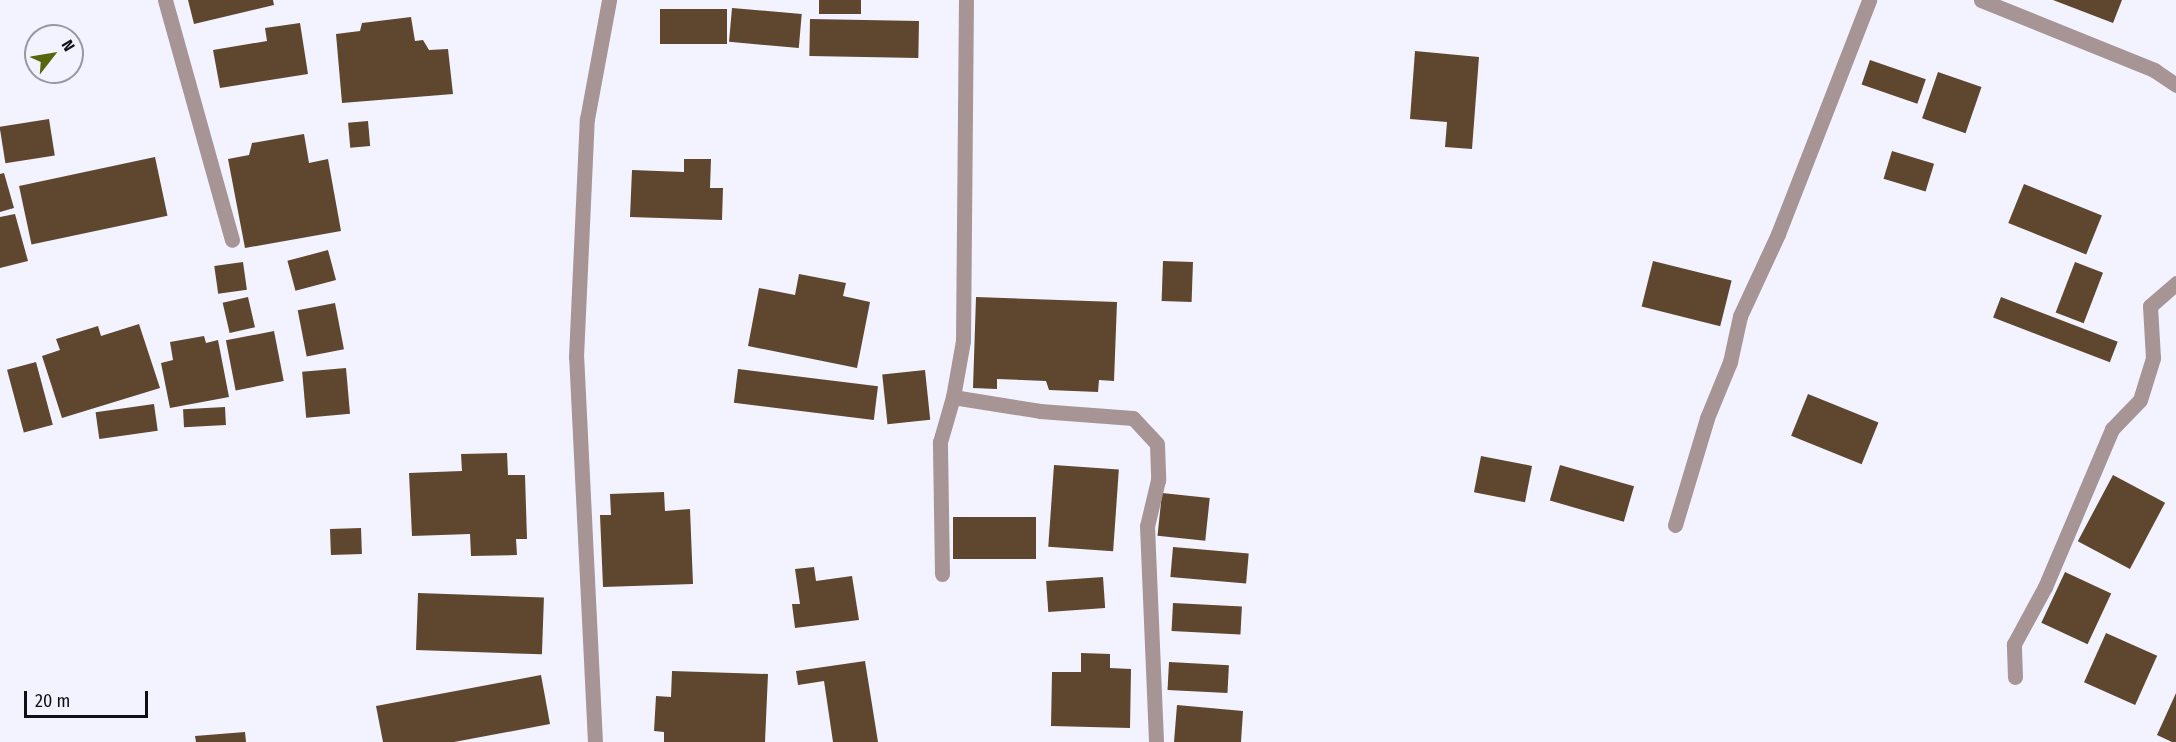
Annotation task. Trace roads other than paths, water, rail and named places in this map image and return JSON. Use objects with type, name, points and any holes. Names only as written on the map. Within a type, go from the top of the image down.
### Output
[{"type":"street","points":[[165,0],[232,240]]},
{"type":"street","points":[[595,742],[576,357],[587,118],[609,0]]},
{"type":"street","points":[[942,574],[940,442],[953,396],[963,342],[966,0]]},
{"type":"street","points":[[1675,525],[1707,418],[1730,362],[1740,316],[1778,234],[1869,0]]},
{"type":"street","points":[[1981,0],[2154,70],[2176,85]]},
{"type":"street","points":[[2015,677],[2014,644],[2045,587],[2112,429],[2140,400],[2152,358],[2150,306],[2176,282]]},
{"type":"street","points":[[953,396],[1040,411],[1133,418],[1157,444],[1158,480],[1148,526],[1156,742]]}]
